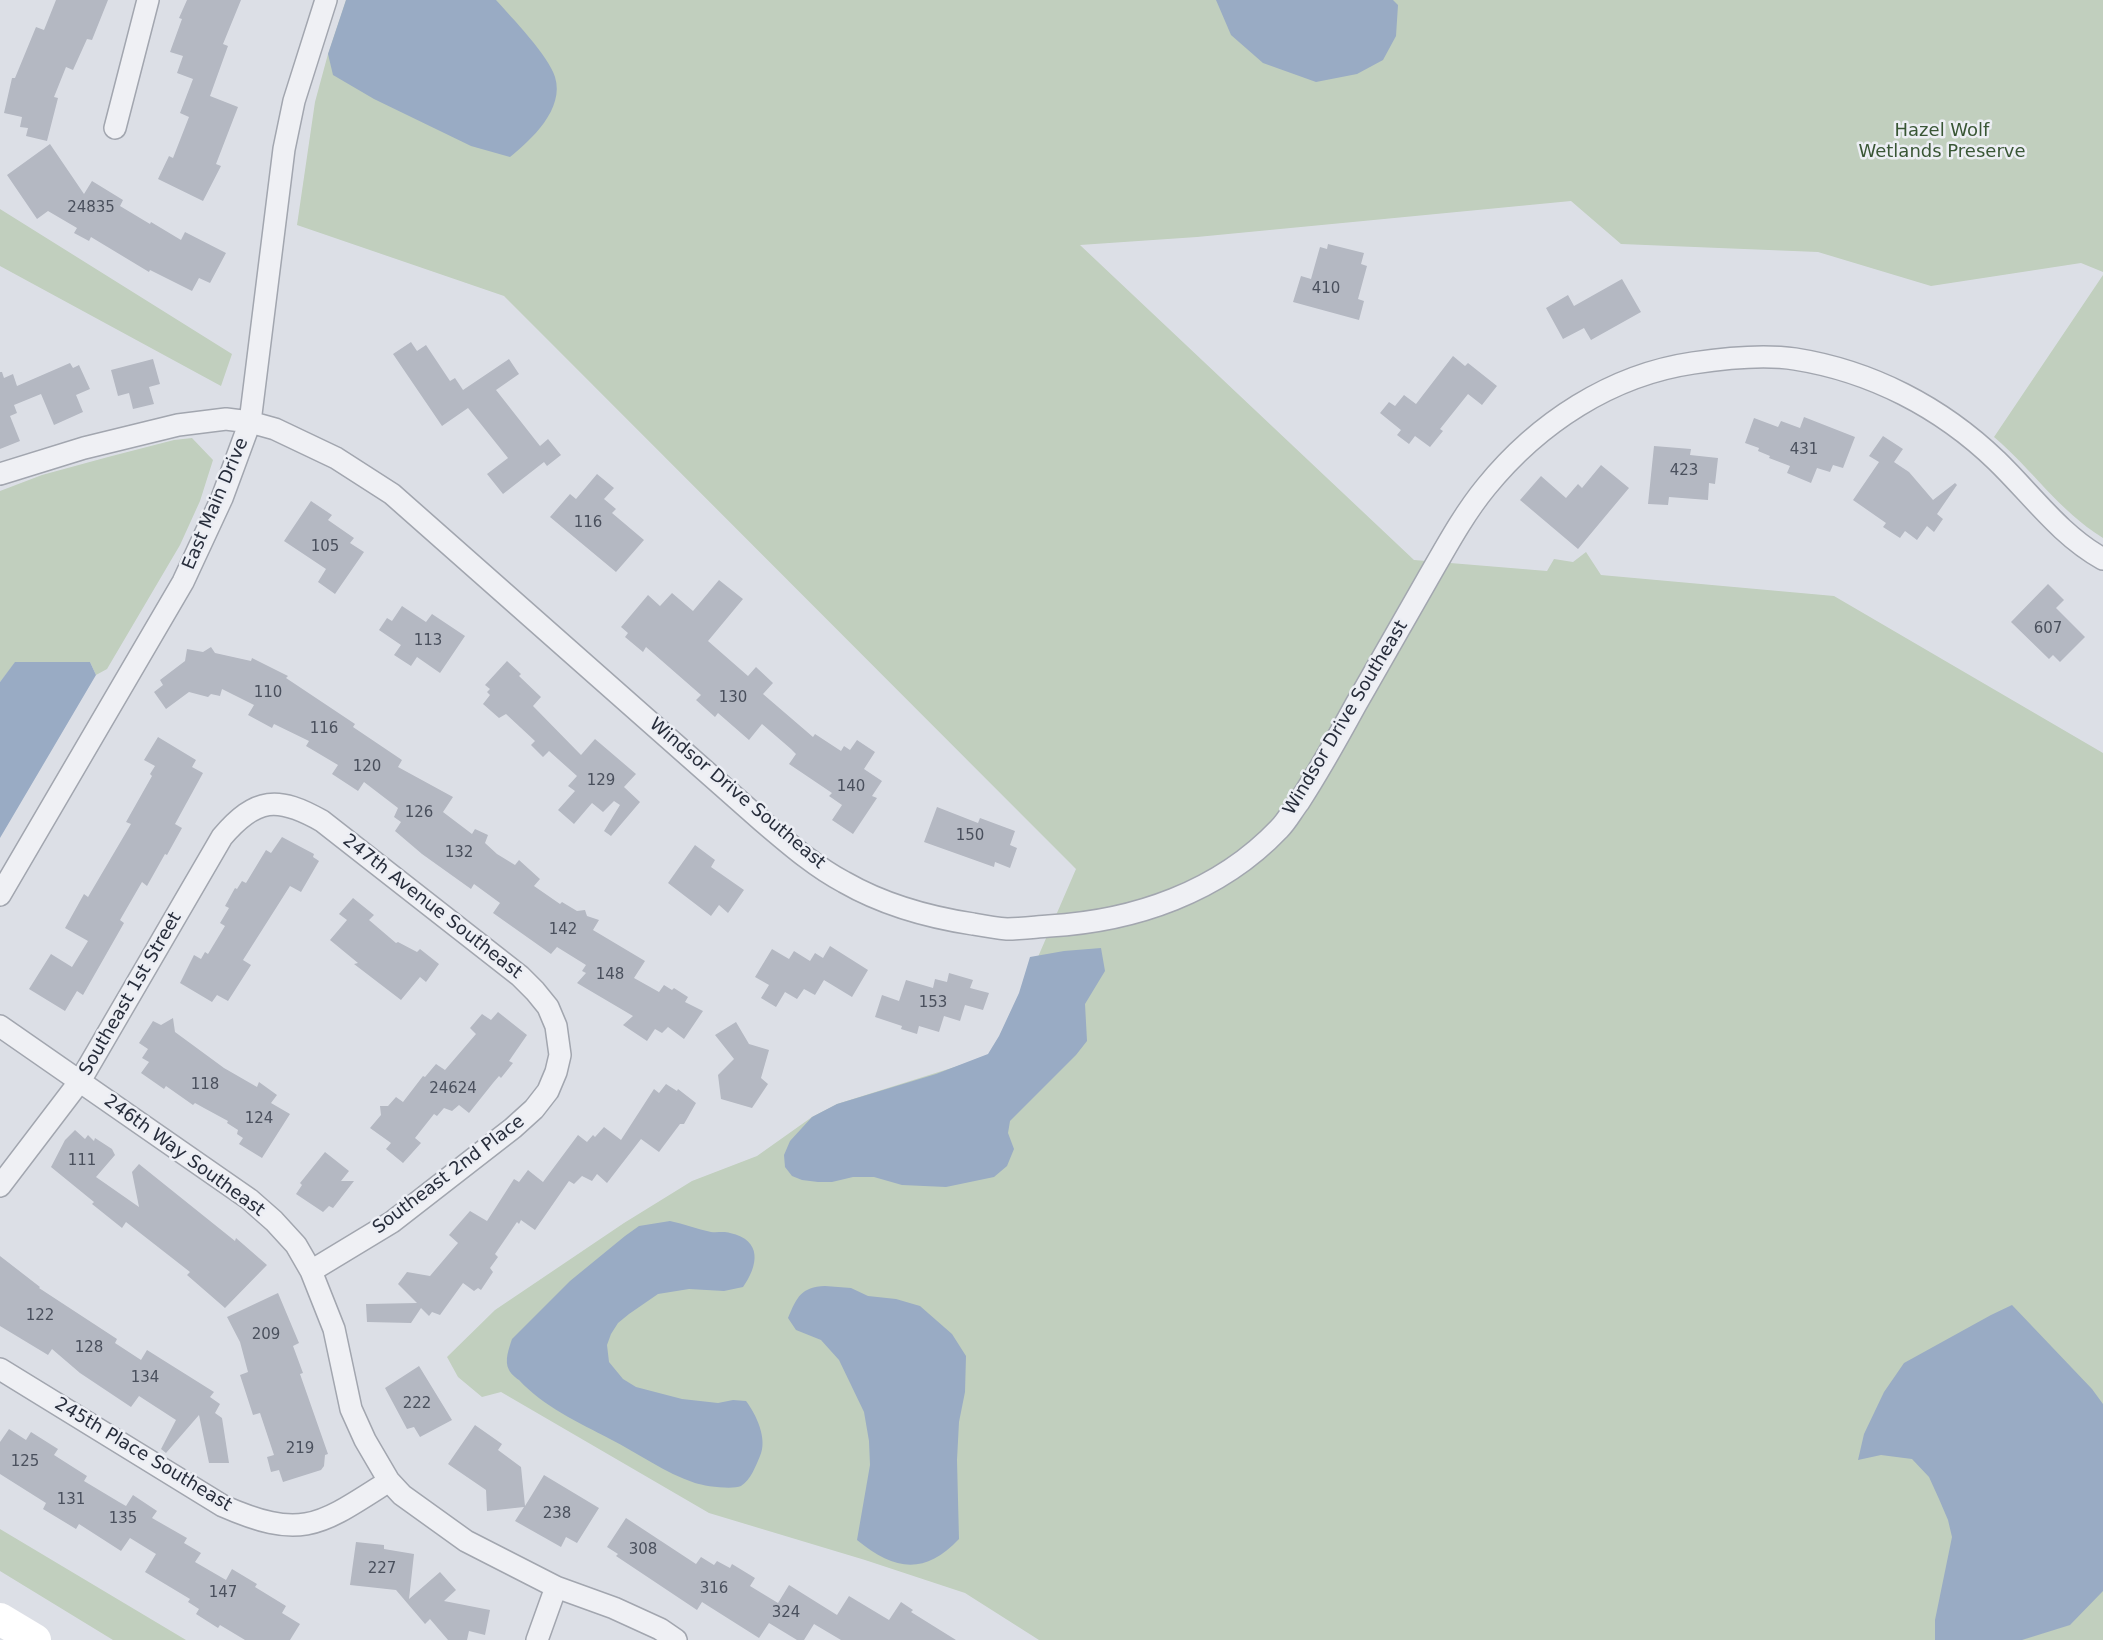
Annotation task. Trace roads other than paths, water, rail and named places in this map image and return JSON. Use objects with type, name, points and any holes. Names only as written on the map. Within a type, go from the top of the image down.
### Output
[{"type":"street","points":[[115,128],[148,0]]},
{"type":"street","name":"East Main Drive","points":[[0,895],[183,582],[222,498],[250,422],[285,149],[294,101],[326,0]]},
{"type":"street","name":"Windsor Drive Southeast","points":[[0,474],[84,448],[178,425],[226,419],[250,422],[274,429],[336,458],[392,494],[762,821],[799,852],[841,881],[886,903],[941,919],[1003,929],[1066,925],[1129,915],[1181,898],[1238,867],[1282,827],[1316,776],[1454,533],[1485,488],[1523,447],[1557,419],[1616,384],[1668,367],[1733,357],[1791,358],[1856,372],[1912,398],[1952,423],[1996,461],[2061,529],[2103,559]]},
{"type":"street","name":"247th Avenue Southeast","points":[[262,805],[290,806],[322,821],[520,976],[548,1007],[556,1026],[560,1054]]},
{"type":"street","name":"Southeast 1st Street","points":[[0,1186],[80,1081],[222,837],[235,822],[249,811],[262,805]]},
{"type":"street","name":"246th Way Southeast","points":[[0,1026],[249,1199],[296,1245],[310,1270],[334,1329],[351,1409],[365,1440],[389,1481],[402,1495],[466,1541],[556,1587],[614,1608],[660,1629],[676,1640]]},
{"type":"street","name":"Southeast 2nd Place","points":[[310,1270],[392,1222],[513,1128],[534,1109],[548,1091],[560,1054]]},
{"type":"street","name":"245th Place Southeast","points":[[0,1369],[223,1506],[249,1517],[292,1526],[313,1524],[338,1514],[389,1481]]},
{"type":"street","points":[[537,1640],[556,1587]]},
{"type":"street","points":[[0,1619],[35,1640]]},
{"type":"water","points":[[346,0],[496,0],[529,37],[551,68],[557,89],[551,112],[536,133],[510,157],[471,146],[374,99],[333,75],[328,54]]},
{"type":"water","points":[[1216,0],[1393,0],[1398,5],[1396,36],[1383,60],[1357,74],[1316,82],[1263,63],[1231,35]]},
{"type":"water","points":[[15,662],[90,662],[96,675],[0,838],[0,682]]},
{"type":"water","points":[[1101,948],[1105,971],[1085,1004],[1087,1041],[1010,1121],[1008,1133],[1014,1149],[1007,1166],[994,1177],[946,1187],[902,1185],[874,1177],[853,1177],[832,1182],[818,1182],[792,1176],[785,1167],[784,1155],[790,1141],[812,1117],[837,1104],[936,1074],[988,1054],[1019,993],[1030,957]]},
{"type":"water","points":[[670,1221],[711,1232],[728,1232],[741,1236],[753,1248],[755,1255],[752,1271],[743,1287],[724,1291],[689,1289],[658,1294],[618,1323],[607,1345],[609,1362],[623,1379],[636,1387],[682,1399],[718,1403],[733,1400],[746,1401],[760,1427],[763,1442],[757,1464],[741,1486],[731,1488],[699,1484],[662,1468],[550,1406],[514,1376],[507,1363],[512,1339],[570,1281],[639,1226]]},
{"type":"water","points":[[825,1286],[851,1288],[868,1296],[896,1299],[920,1306],[952,1334],[966,1356],[965,1392],[959,1422],[957,1460],[959,1539],[934,1559],[909,1565],[896,1563],[857,1540],[870,1465],[864,1412],[839,1360],[821,1340],[796,1330],[788,1318],[801,1294],[810,1288]]},
{"type":"water","points":[[2012,1305],[2092,1389],[2103,1404],[2103,1591],[2070,1625],[2022,1640],[1935,1640],[1935,1620],[1952,1537],[1948,1520],[1929,1477],[1912,1459],[1881,1455],[1858,1460],[1864,1434],[1884,1392],[1904,1363]]},
{"type":"park label","name":"Hazel Wolf Wetlands Preserve","points":[[1942,141]]}]
